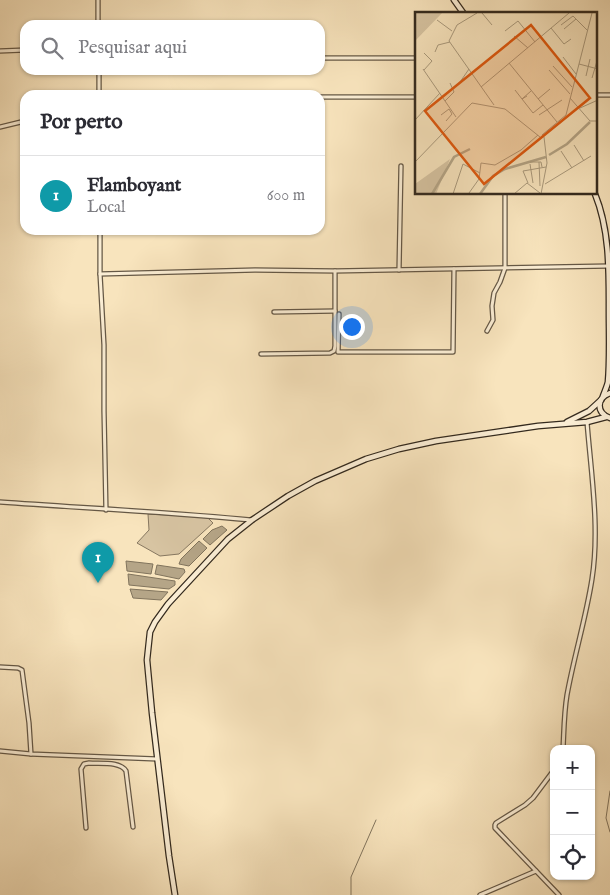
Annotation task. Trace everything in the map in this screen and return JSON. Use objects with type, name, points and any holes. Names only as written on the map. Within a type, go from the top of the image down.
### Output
[{"type":"street","points":[[98,0],[98,20]]},
{"type":"street","points":[[454,0],[462,12]]},
{"type":"street","points":[[0,51],[20,50]]},
{"type":"street","points":[[325,58],[415,58]]},
{"type":"street","points":[[99,75],[99,90]]},
{"type":"street","points":[[325,97],[415,96]]},
{"type":"street","points":[[0,127],[20,122]]},
{"type":"street","points":[[399,270],[401,166]]},
{"type":"street","points":[[488,331],[493,320],[492,300],[505,268],[504,195]]},
{"type":"street","points":[[595,195],[606,229],[610,362],[608,382],[599,408],[603,415],[608,418]]},
{"type":"street","points":[[100,235],[104,345],[106,510]]},
{"type":"street","points":[[100,274],[255,270],[335,271],[608,266]]},
{"type":"street","points":[[339,314],[338,352],[453,352],[454,269]]},
{"type":"street","points":[[261,354],[332,352],[335,346],[335,271]]},
{"type":"street","points":[[274,312],[335,311]]},
{"type":"street","points":[[564,423],[583,414],[610,393]]},
{"type":"street","points":[[583,414],[582,419],[587,422]]},
{"type":"street","points":[[176,895],[169,856],[152,713],[148,660],[150,632],[168,604],[228,539],[252,520],[315,480],[366,459],[436,441],[608,418]]},
{"type":"street","points":[[563,745],[567,697],[593,569],[595,524],[587,422]]},
{"type":"street","points":[[0,502],[106,510],[180,513],[252,520]]},
{"type":"street","points":[[0,667],[22,670],[32,754]]},
{"type":"street","points":[[0,751],[158,760]]},
{"type":"street","points":[[102,756],[102,764]]},
{"type":"street","points":[[86,828],[80,770],[84,764],[89,763],[118,765],[124,768],[133,827]]},
{"type":"street","points":[[550,775],[533,798],[494,825],[560,895]]},
{"type":"street","points":[[480,895],[536,871]]},
{"type":"shaded area","points":[[148,514],[207,517],[213,523],[179,554],[160,556],[137,543],[149,530]]},
{"type":"shaded area","points":[[222,526],[227,530],[210,545],[203,539],[212,530]]},
{"type":"shaded area","points":[[199,541],[207,548],[189,566],[179,564],[181,559]]},
{"type":"shaded area","points":[[126,561],[153,564],[151,574],[127,571]]},
{"type":"shaded area","points":[[157,565],[184,569],[185,572],[179,579],[155,574]]},
{"type":"shaded area","points":[[128,574],[175,581],[175,585],[169,589],[129,585]]},
{"type":"shaded area","points":[[130,589],[168,592],[161,600],[133,598]]},
{"type":"waterway","points":[[610,791],[606,818],[610,832]]},
{"type":"waterway","points":[[351,895],[351,877],[376,820]]},
{"type":"place","name":"Flamboyant","points":[[98,583]]}]
